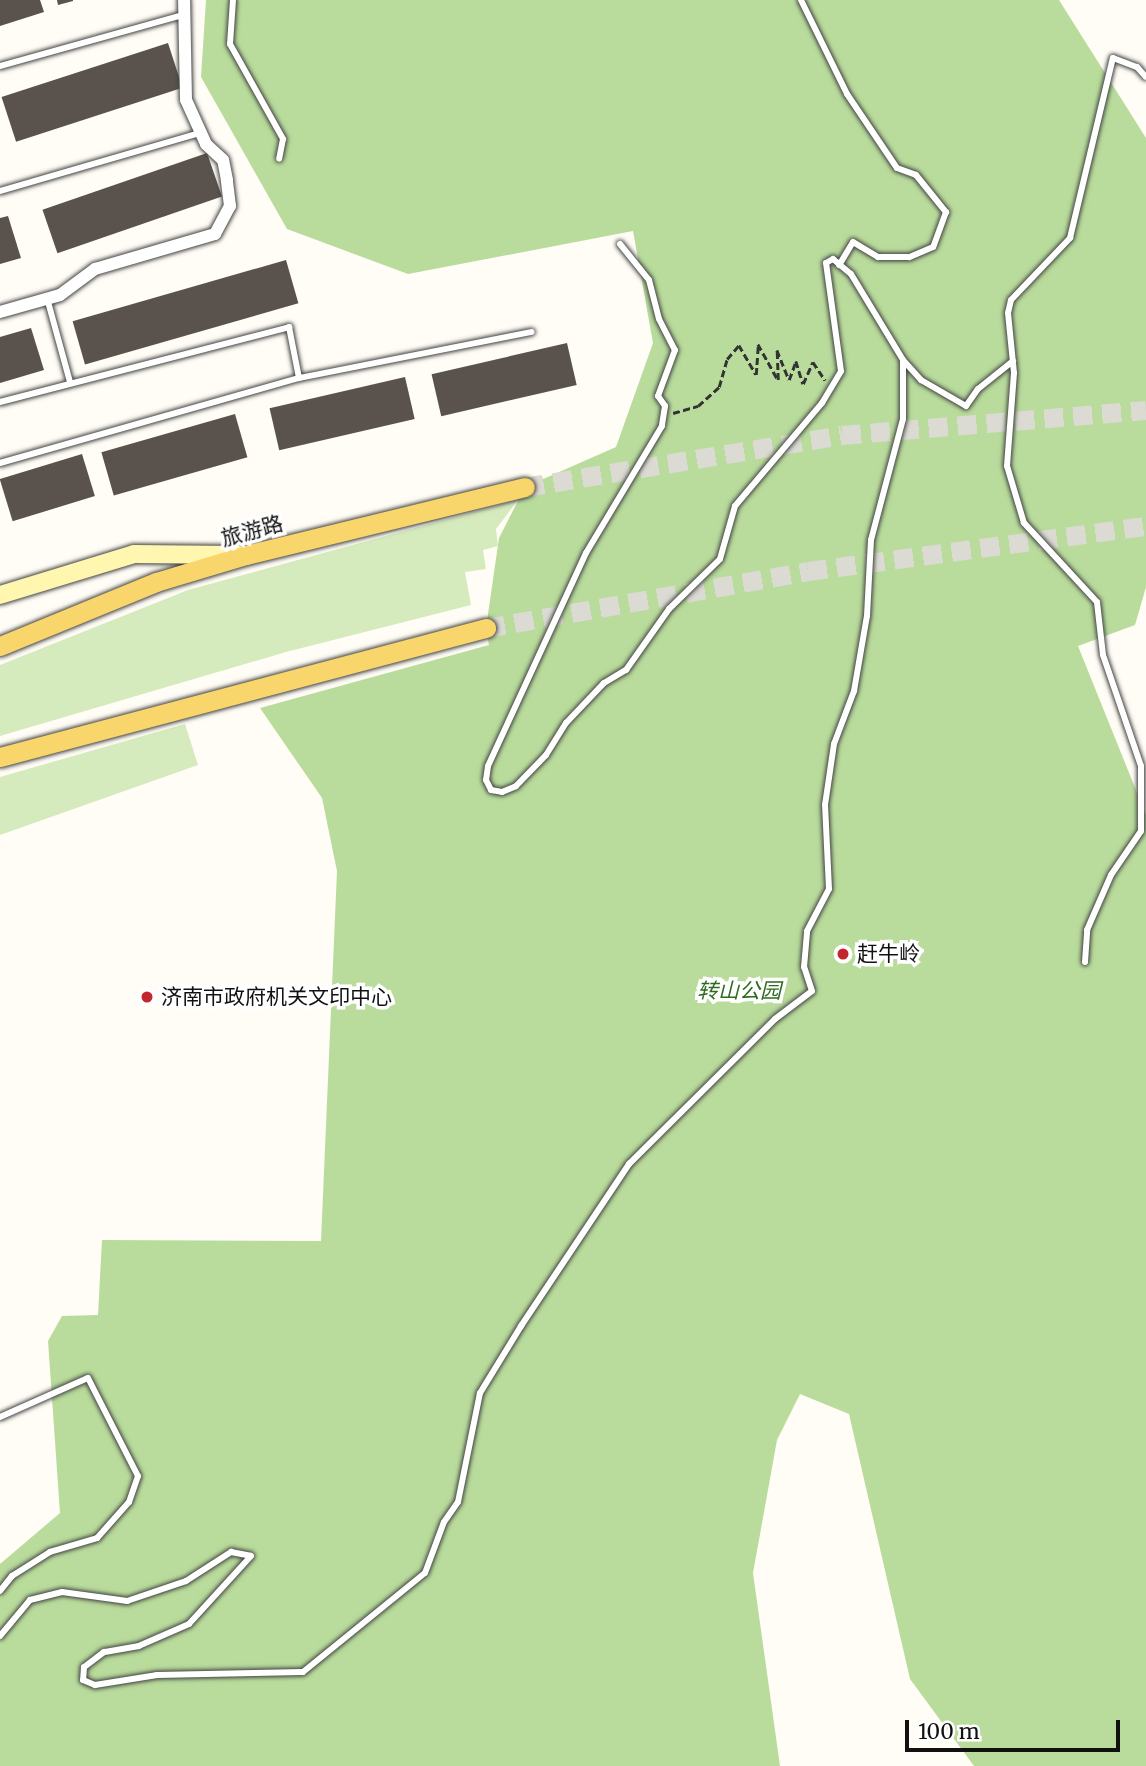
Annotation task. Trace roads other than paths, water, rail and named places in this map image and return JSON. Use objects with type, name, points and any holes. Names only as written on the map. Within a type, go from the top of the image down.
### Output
[{"type":"main road","name":"旅游路","points":[[0,646],[156,582],[246,555],[525,487]]},
{"type":"main road","points":[[0,757],[486,628]]},
{"type":"street","points":[[0,312],[76,286],[82,275],[95,270],[215,234],[230,206],[227,180],[223,160],[200,133],[186,100],[184,0]]},
{"type":"street","points":[[0,595],[134,554],[246,555]]},
{"type":"lane","points":[[233,0],[230,44],[283,139],[279,159]]},
{"type":"lane","points":[[801,0],[847,93],[897,168],[916,175],[946,212],[933,247],[909,257],[878,257],[853,242],[839,265]]},
{"type":"lane","points":[[0,66],[183,15]]},
{"type":"lane","points":[[1085,962],[1087,930],[1111,875],[1141,831],[1141,766],[1103,655],[1097,602],[1024,523],[1007,466],[1013,361],[1011,299],[1070,238],[1113,58],[1137,67],[1146,77]]},
{"type":"lane","points":[[0,191],[200,133]]},
{"type":"lane","points":[[620,244],[649,280],[659,319],[675,350],[659,396],[662,426],[586,553],[488,766],[486,780],[491,790],[502,793],[516,786],[547,755],[565,723],[604,683],[626,670],[669,609],[705,577],[720,559],[735,506],[830,389],[841,371],[826,263],[833,259],[851,274],[903,360],[921,380],[966,406],[978,388],[1013,361]]},
{"type":"lane","points":[[47,298],[70,382]]},
{"type":"lane","points":[[0,402],[289,327],[299,378]]},
{"type":"lane","points":[[0,463],[299,378],[531,332]]},
{"type":"lane","points":[[0,1636],[30,1600],[62,1592],[127,1601],[186,1581],[231,1552],[251,1556],[189,1624],[139,1646],[104,1653],[84,1667],[83,1680],[95,1685],[157,1675],[303,1672],[425,1573],[444,1522],[458,1503],[480,1393],[521,1326],[629,1164],[775,1019],[811,991],[804,967],[807,931],[828,889],[825,805],[834,744],[858,666],[871,540],[903,419],[903,360]]},
{"type":"lane","points":[[0,1417],[88,1378],[138,1476],[129,1502],[97,1538],[50,1552],[12,1576],[0,1591]]},
{"type":"tunnel","points":[[525,487],[842,435],[1146,410]]},
{"type":"tunnel","points":[[486,628],[808,571],[1146,526]]},
{"type":"place","name":"赶牛岭","points":[[843,954]]},
{"type":"place","name":"济南市政府机关文印中心","points":[[147,997]]},
{"type":"park label","name":"转山公园","points":[[739,991]]}]
